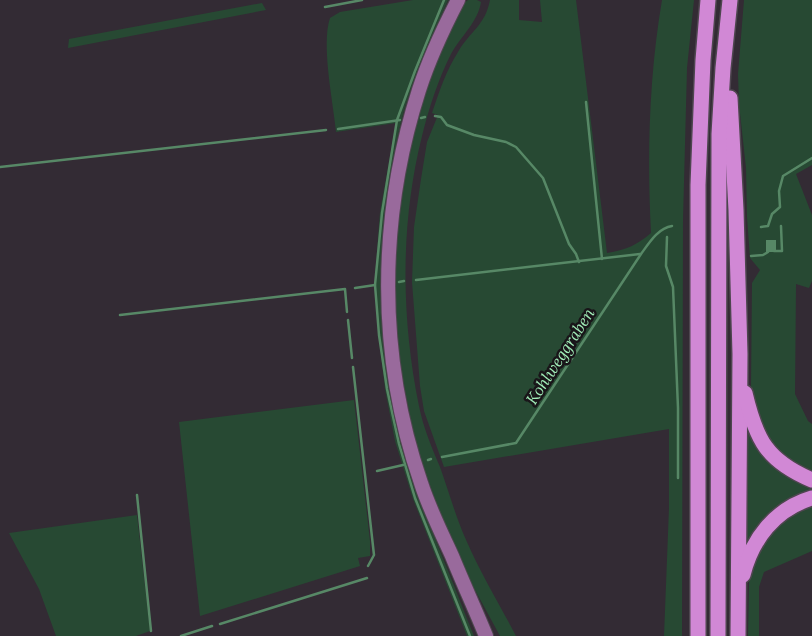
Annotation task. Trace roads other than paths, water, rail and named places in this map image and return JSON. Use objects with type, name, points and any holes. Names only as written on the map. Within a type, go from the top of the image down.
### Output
[{"type":"highway","points":[[698,636],[698,185],[703,60],[708,0]]},
{"type":"highway","points":[[718,636],[719,134],[730,0]]},
{"type":"highway","points":[[726,42],[736,210],[740,354],[738,636]]},
{"type":"highway","points":[[740,354],[750,417],[760,438],[774,458],[791,471],[812,480]]},
{"type":"highway","points":[[738,594],[747,560],[764,528],[778,515],[792,506],[812,498]]},
{"type":"main road","points":[[458,0],[436,44],[419,89],[407,132],[396,182],[389,233],[388,318],[400,410],[424,492],[486,636]]},
{"type":"main road","points":[[465,587],[490,636]]},
{"type":"waterway","points":[[325,7],[362,0]]},
{"type":"waterway","points":[[444,0],[397,120],[382,213],[375,285],[379,335],[387,389],[399,444],[415,498],[470,636]]},
{"type":"waterway","points":[[586,102],[602,259]]},
{"type":"waterway","points":[[435,116],[441,117],[447,125],[474,135],[506,142],[516,147],[543,178],[569,244],[579,262]]},
{"type":"waterway","points":[[421,118],[425,117]]},
{"type":"waterway","points":[[338,129],[400,120]]},
{"type":"waterway","points":[[0,167],[326,130]]},
{"type":"waterway","name":"Kohlweggraben","points":[[761,227],[768,226],[772,214],[780,207],[779,191],[783,176],[812,158]]},
{"type":"waterway","name":"Kohlweggraben","points":[[442,457],[516,443],[647,245],[658,233],[672,226]]},
{"type":"waterway","points":[[774,251],[782,251],[781,226]]},
{"type":"waterway","points":[[667,237],[666,266],[673,287],[678,408],[678,478]]},
{"type":"waterway","points":[[751,256],[763,255],[768,252]]},
{"type":"waterway","points":[[416,280],[640,254]]},
{"type":"waterway","points":[[399,282],[404,281]]},
{"type":"waterway","points":[[355,288],[375,285]]},
{"type":"waterway","points":[[120,315],[345,289],[347,312]]},
{"type":"waterway","points":[[348,320],[352,358]]},
{"type":"waterway","points":[[353,367],[374,555],[368,566]]},
{"type":"waterway","name":"Kohlweggraben","points":[[377,471],[403,465]]},
{"type":"waterway","points":[[137,495],[151,631]]},
{"type":"waterway","name":"Kohlweggraben","points":[[220,624],[367,578]]},
{"type":"waterway","name":"Kohlweggraben","points":[[181,636],[212,626]]}]
